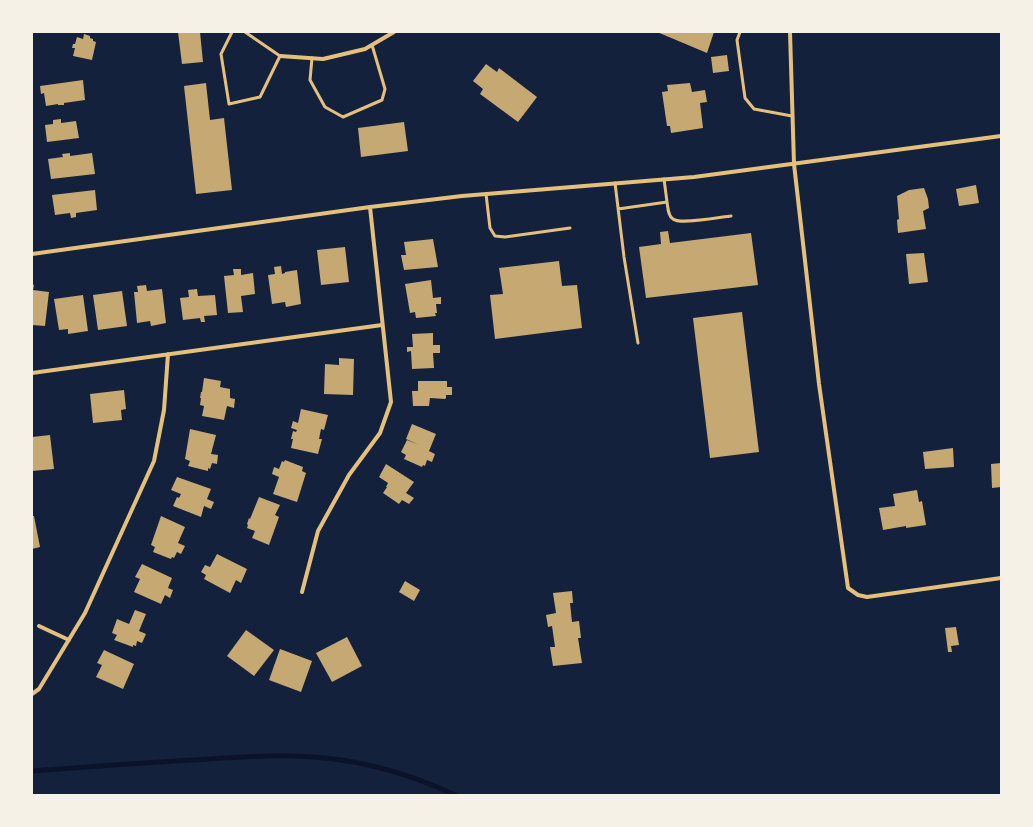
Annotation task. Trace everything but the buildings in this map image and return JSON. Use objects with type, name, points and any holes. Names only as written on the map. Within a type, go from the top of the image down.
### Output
[{"type":"street","points":[[280,56],[323,59],[365,49],[394,32]]},
{"type":"street","points":[[790,32],[794,164],[819,384],[848,588],[858,596],[867,597],[1001,578]]},
{"type":"street","points":[[32,254],[370,207],[486,194],[664,179],[794,164],[1001,136]]},
{"type":"street","points":[[302,592],[318,531],[349,475],[380,434],[391,402],[370,207]]},
{"type":"street","points":[[32,373],[382,325]]},
{"type":"street","points":[[32,694],[39,690],[85,613],[154,461],[164,410],[168,354]]},
{"type":"street","points":[[39,626],[69,640]]},
{"type":"lane","points":[[232,32],[222,54],[229,104],[260,97],[280,56],[244,32]]},
{"type":"lane","points":[[740,32],[737,40],[745,98],[754,109],[792,116]]},
{"type":"lane","points":[[312,58],[310,80],[325,107],[343,117],[382,100],[385,89],[372,45]]},
{"type":"lane","points":[[664,179],[671,218],[680,222],[732,216]]},
{"type":"lane","points":[[615,183],[624,257],[638,343]]},
{"type":"lane","points":[[486,194],[490,228],[495,236],[505,237],[570,228]]},
{"type":"lane","points":[[618,209],[667,202]]},
{"type":"waterway","points":[[32,771],[243,757],[314,757],[355,762],[396,772],[436,786],[455,795]]}]
